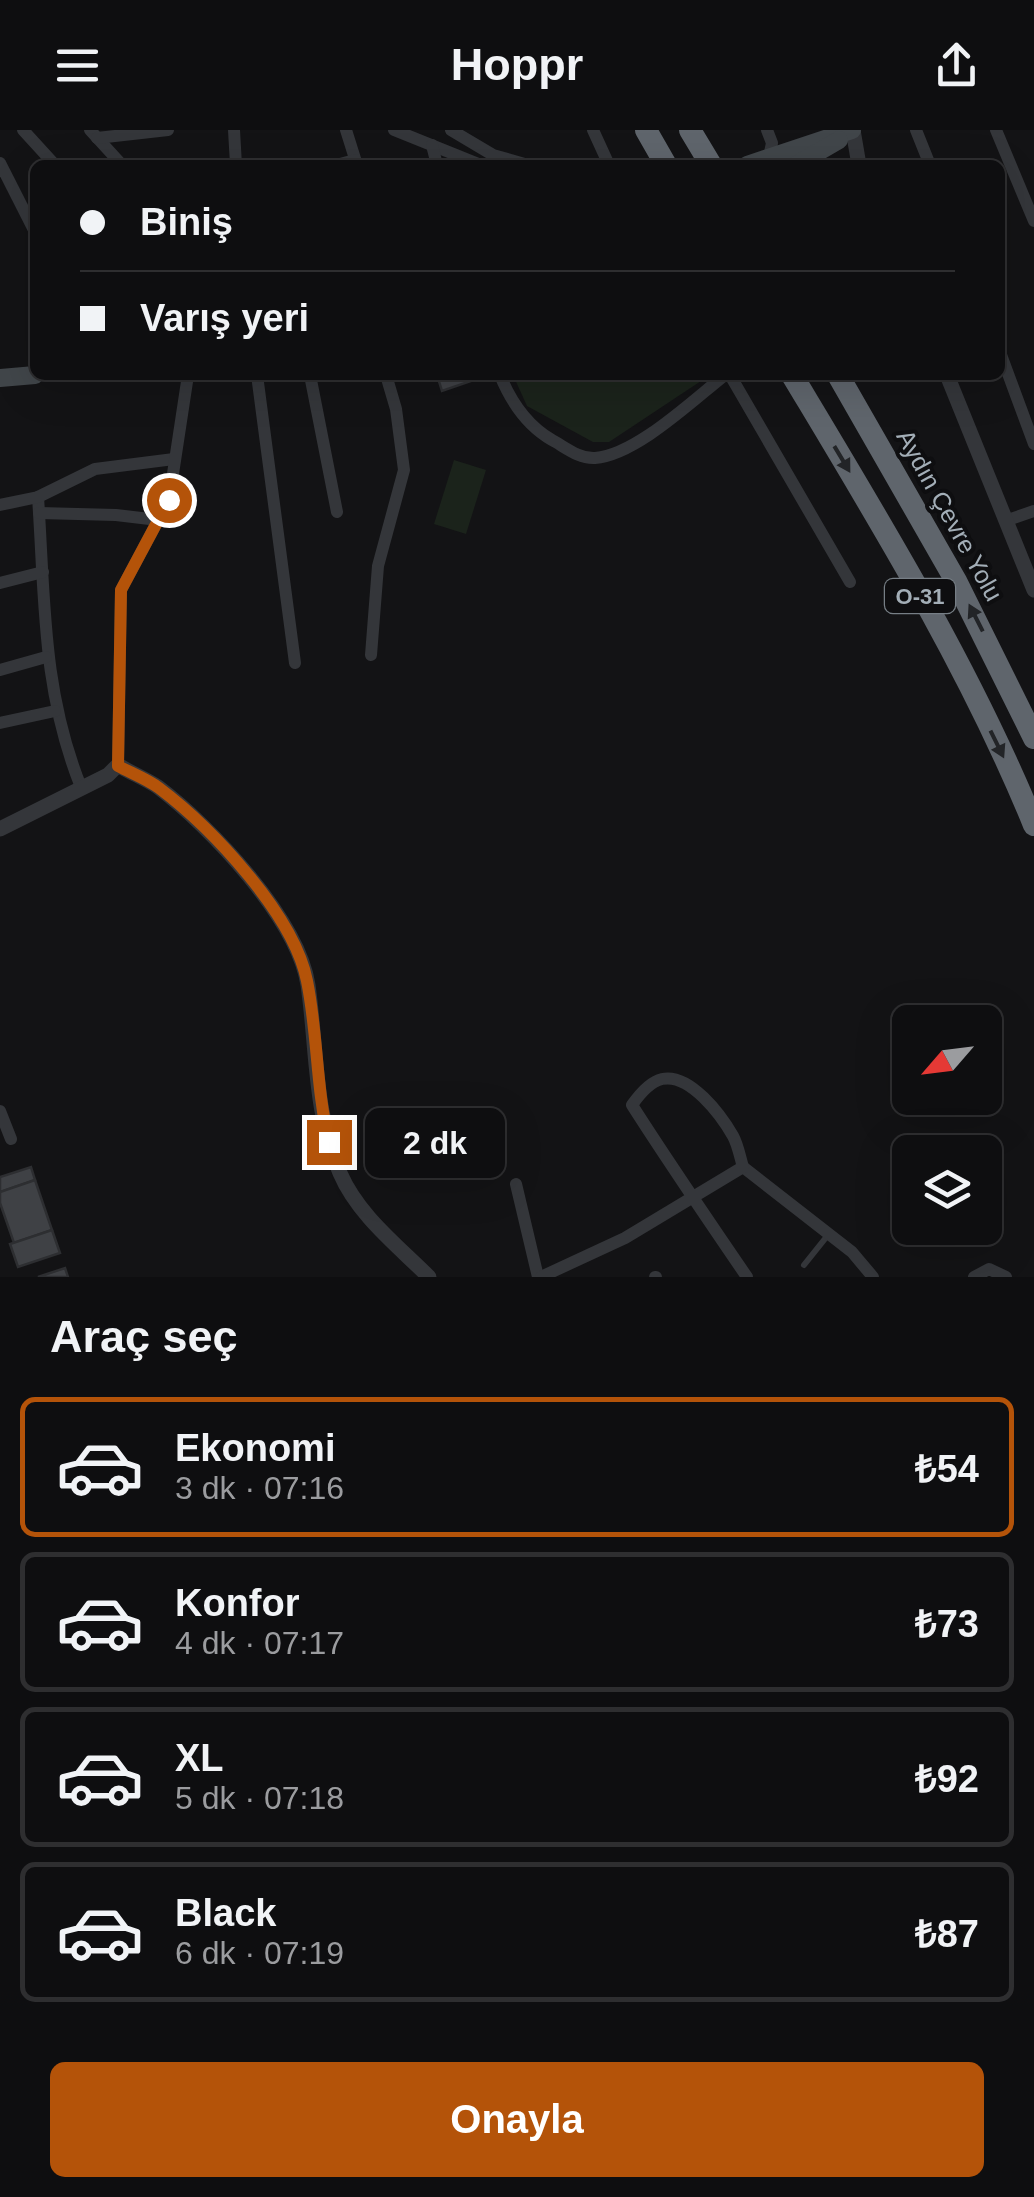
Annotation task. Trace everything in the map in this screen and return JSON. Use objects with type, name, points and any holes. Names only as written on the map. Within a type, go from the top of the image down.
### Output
[{"type":"highway","points":[[646,130],[664,160]]},
{"type":"highway","points":[[694,137],[709,160]]},
{"type":"highway","name":"O-31","points":[[795,380],[878,519],[948,649],[1034,825]]},
{"type":"highway","name":"Aydın Çevre Yolu","points":[[841,380],[956,581],[1034,738]]},
{"type":"main road","points":[[761,160],[853,130]]},
{"type":"main road","points":[[804,160],[853,130]]},
{"type":"main road","points":[[1,373],[30,375]]},
{"type":"street","points":[[23,130],[50,160]]},
{"type":"street","points":[[94,134],[166,130]]},
{"type":"street","points":[[234,130],[236,160]]},
{"type":"street","points":[[346,130],[355,160]]},
{"type":"street","points":[[394,130],[469,160]]},
{"type":"street","points":[[451,130],[513,160]]},
{"type":"street","points":[[593,130],[607,160]]},
{"type":"street","points":[[767,130],[772,143],[769,157]]},
{"type":"street","points":[[853,130],[858,160]]},
{"type":"street","points":[[916,130],[928,160]]},
{"type":"street","points":[[996,130],[1034,221]]},
{"type":"street","points":[[94,134],[117,160]]},
{"type":"street","points":[[432,144],[436,160]]},
{"type":"street","points":[[0,163],[30,222]]},
{"type":"street","points":[[1005,366],[1034,444]]},
{"type":"street","points":[[0,829],[108,775],[118,766],[121,590],[169,500],[187,380]]},
{"type":"street","points":[[258,380],[295,663]]},
{"type":"street","points":[[311,380],[337,512]]},
{"type":"street","points":[[371,654],[378,566],[404,470],[387,380]]},
{"type":"street","points":[[502,380],[519,413],[542,435],[580,456],[594,458],[614,453],[648,434],[721,380]]},
{"type":"street","points":[[731,380],[850,582]]},
{"type":"street","points":[[948,380],[1034,590]]},
{"type":"street","points":[[0,505],[38,497],[95,469],[174,459]]},
{"type":"street","points":[[38,497],[46,656],[55,711],[81,787]]},
{"type":"street","points":[[1006,521],[1034,511]]},
{"type":"street","points":[[39,514],[158,520]]},
{"type":"street","points":[[0,583],[43,572]]},
{"type":"street","points":[[0,670],[46,656]]},
{"type":"street","points":[[0,723],[55,711]]},
{"type":"street","points":[[118,766],[156,785],[194,818],[281,919],[307,981],[321,1109],[340,1175],[370,1219],[429,1277]]},
{"type":"street","points":[[747,1277],[632,1104],[644,1089],[661,1079],[682,1081],[690,1087],[734,1138],[743,1167],[852,1252],[873,1277]]},
{"type":"street","points":[[0,1111],[10,1139]]},
{"type":"street","points":[[516,1184],[540,1277],[624,1238],[743,1167]]},
{"type":"street","points":[[974,1277],[990,1270],[1006,1277]]},
{"type":"lane","points":[[804,1265],[829,1234]]},
{"type":"shaded area","points":[[515,380],[702,380],[609,442],[593,442],[527,406]]},
{"type":"shaded area","points":[[454,460],[486,470],[466,534],[434,524]]},
{"type":"building","points":[[439,380],[474,380],[442,391]]},
{"type":"building","points":[[31,1167],[35,1180],[0,1192],[0,1177]]},
{"type":"building","points":[[35,1180],[52,1230],[14,1243],[0,1192]]},
{"type":"building","points":[[52,1230],[60,1253],[18,1267],[10,1244]]},
{"type":"building","points":[[65,1268],[68,1277],[38,1277]]},
{"type":"route","points":[[169,500],[121,590],[118,766],[156,785],[194,818],[281,919],[307,981],[321,1109],[329,1142]]}]
